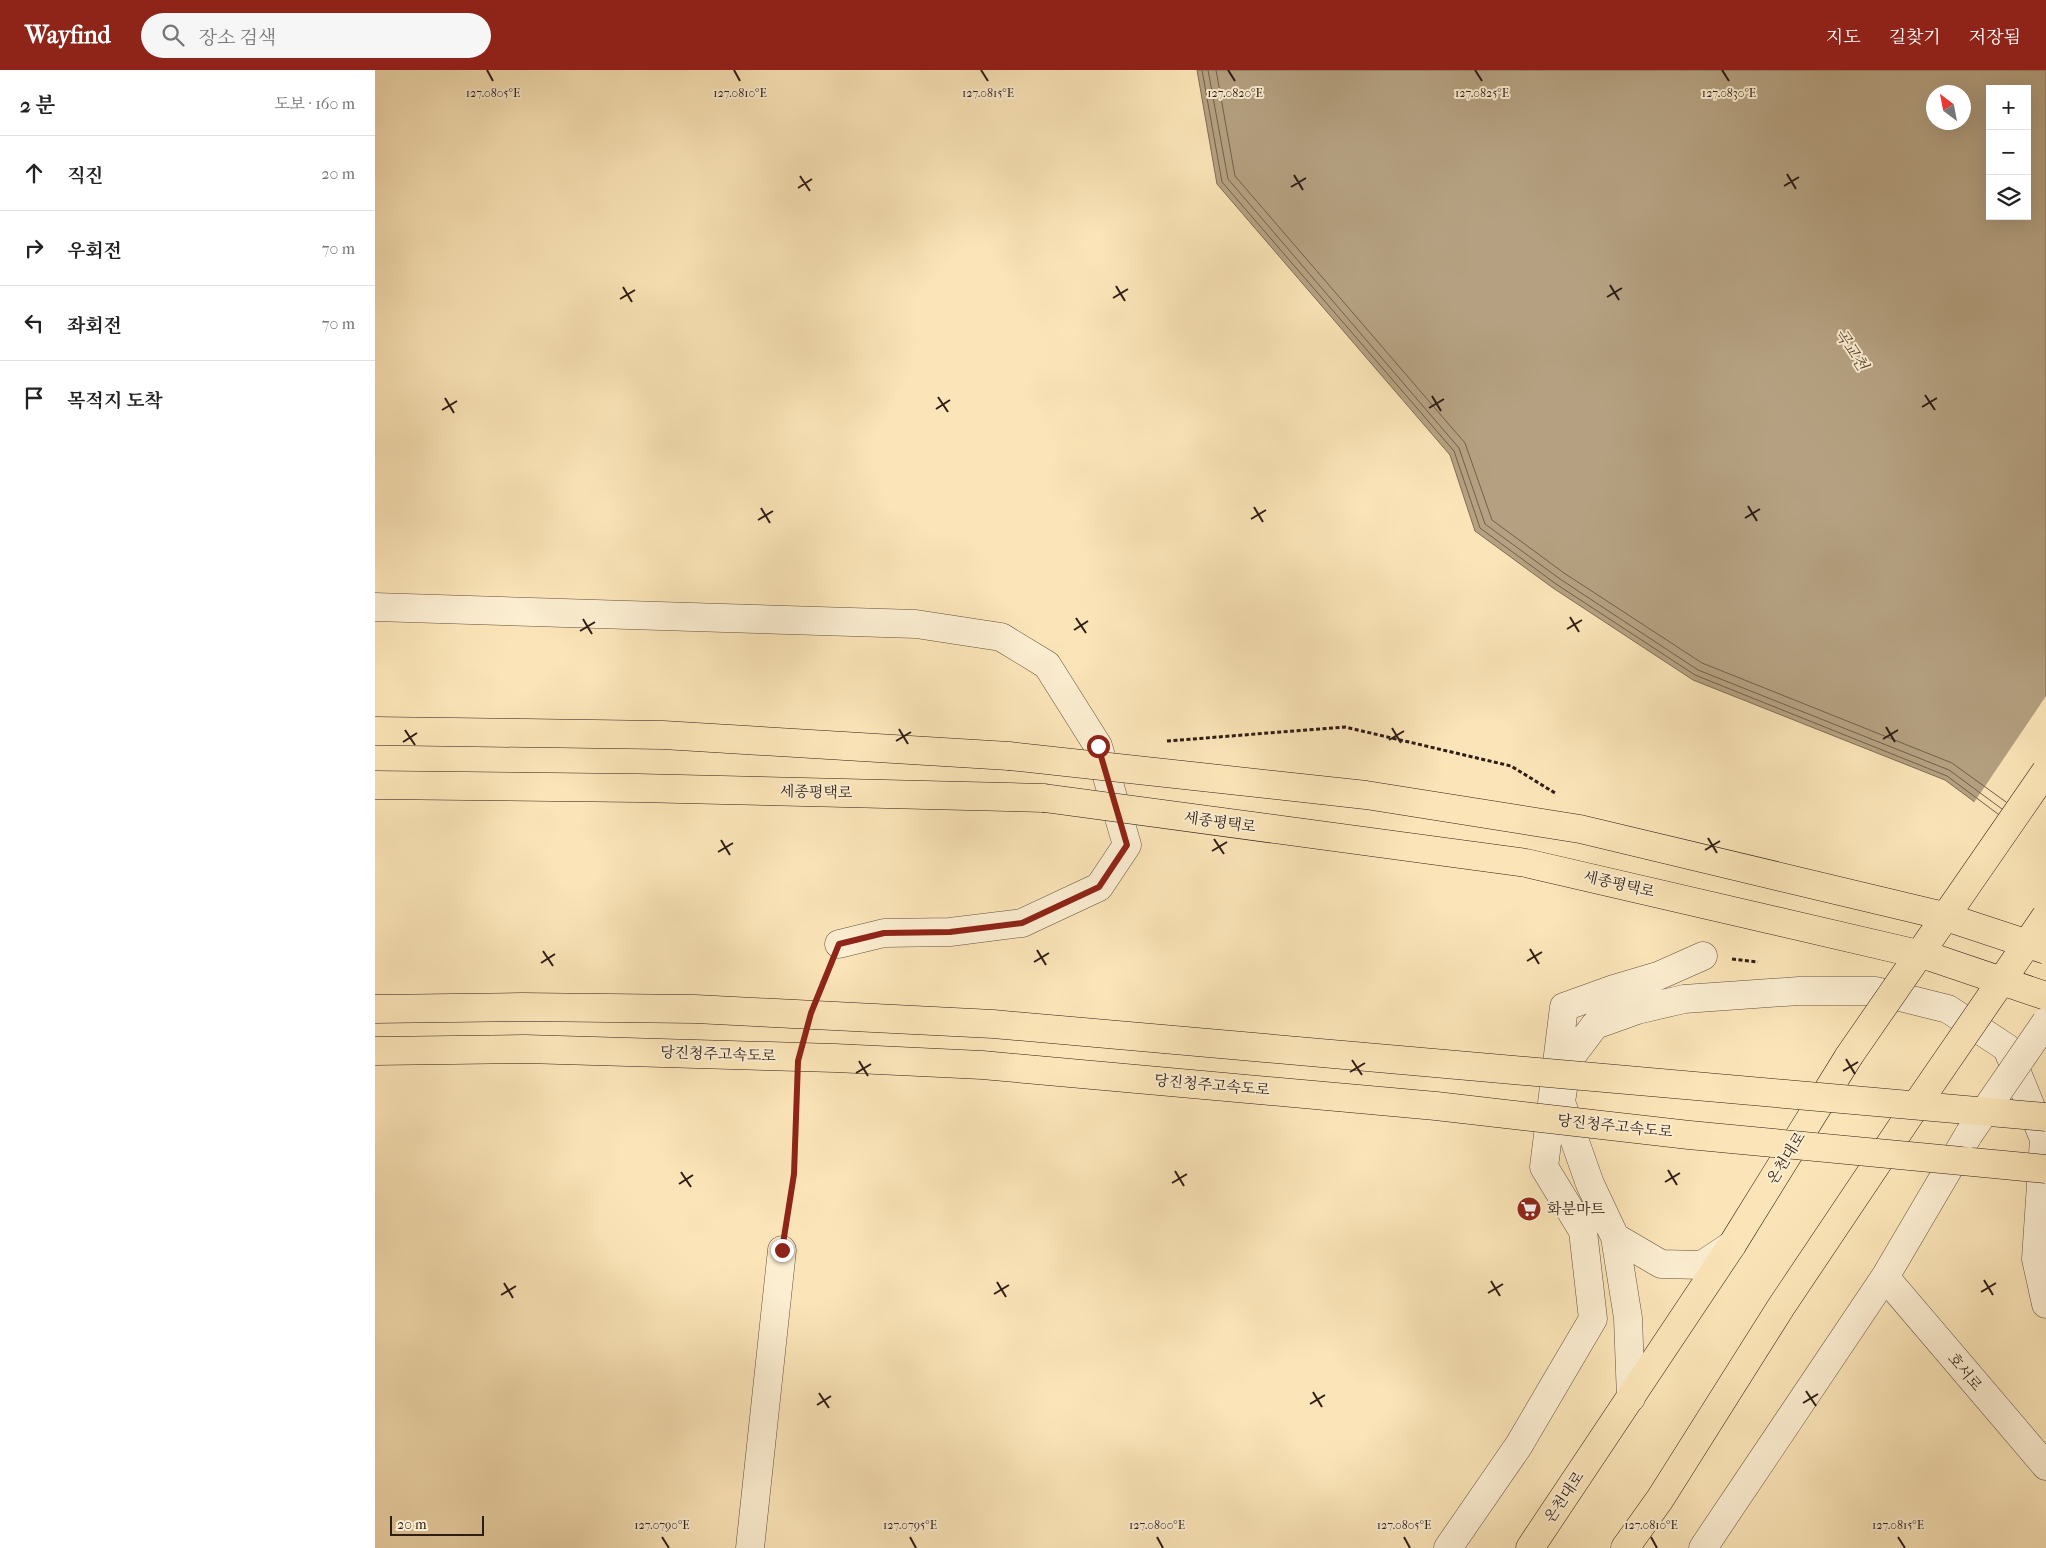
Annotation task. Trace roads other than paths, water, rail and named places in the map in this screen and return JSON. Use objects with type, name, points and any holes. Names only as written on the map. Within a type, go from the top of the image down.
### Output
[{"type":"highway","points":[[375,731],[663,735],[1009,756],[1366,795],[1580,829],[1940,915],[2046,950]]},
{"type":"highway","name":"온천대로","points":[[1530,1548],[1732,1245],[1849,1056],[2046,771]]},
{"type":"highway","name":"세종평택로","points":[[375,785],[638,788],[1044,798],[1526,863],[1931,956],[2046,996]]},
{"type":"highway","points":[[1625,1548],[1660,1499],[1781,1307],[2046,916]]},
{"type":"highway","points":[[375,1009],[522,1007],[695,1009],[993,1024],[2046,1117]]},
{"type":"highway","name":"당진청주고속도로","points":[[375,1051],[525,1049],[835,1058],[982,1065],[1436,1106],[1689,1134],[2046,1169]]},
{"type":"street","points":[[375,607],[916,624],[1001,637],[1047,665],[1098,746],[1127,845],[1099,887],[1022,923],[950,932],[884,933],[839,944]]},
{"type":"street","points":[[1447,1548],[1519,1445],[1593,1319],[1583,1231],[1543,1167],[1564,1007],[1658,976],[1703,956]]},
{"type":"street","points":[[1631,1398],[1628,1318],[1615,1237],[1589,1184],[1561,1102],[1567,1062],[1595,1025],[1637,1010],[1684,999],[1799,991],[1876,991],[1948,1009],[2007,1048],[2045,1139],[2036,1259],[2046,1304]]},
{"type":"street","points":[[1703,1548],[1885,1277],[1969,1134],[2046,1022]]},
{"type":"street","points":[[1615,1237],[1661,1264],[1702,1265],[1732,1245]]},
{"type":"street","points":[[750,1548],[782,1250]]},
{"type":"street","name":"호서로","points":[[1885,1277],[2046,1466]]},
{"type":"water","name":"곡교천","points":[[1197,70],[2046,70],[2046,855],[1945,780],[1693,680],[1553,588],[1475,531],[1450,455],[1217,184]]},
{"type":"place","name":"화분마트","points":[[1529,1209]]}]
